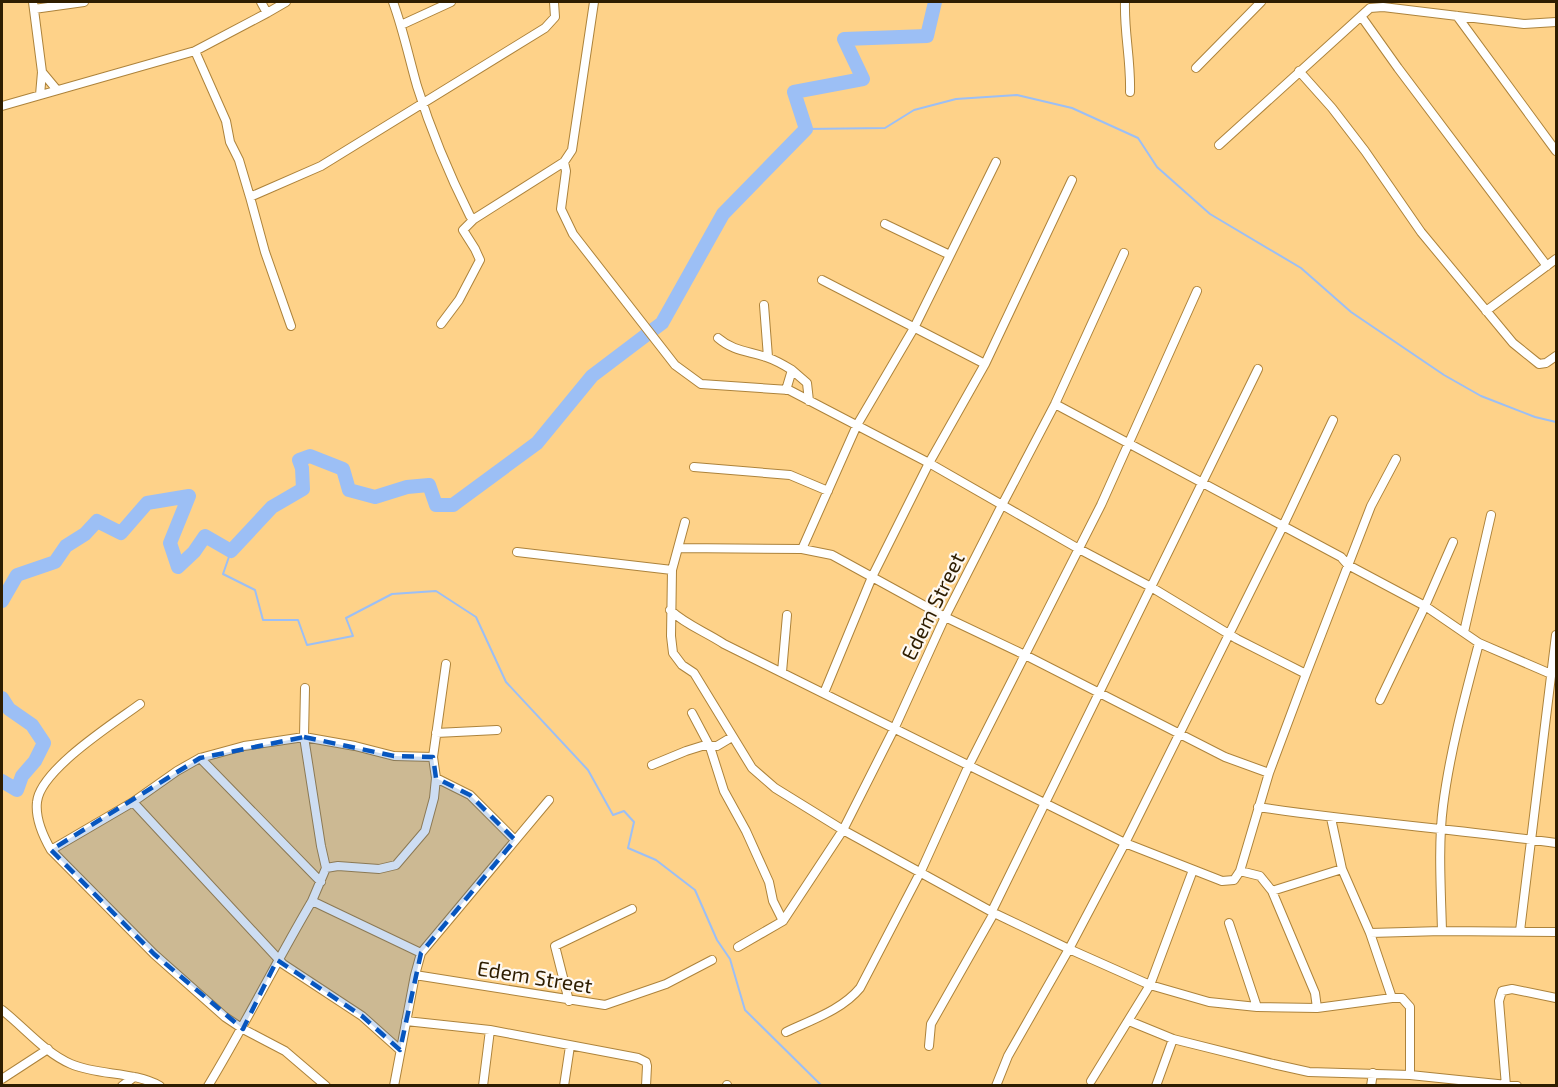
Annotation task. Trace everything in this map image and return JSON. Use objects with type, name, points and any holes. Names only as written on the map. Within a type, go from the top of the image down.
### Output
[{"type":"street","points":[[40,95],[42,72],[33,5],[84,2]]},
{"type":"street","points":[[261,2],[267,13]]},
{"type":"street","points":[[2,106],[195,51],[286,2]]},
{"type":"street","points":[[393,2],[423,103],[448,170],[470,216],[476,218]]},
{"type":"street","points":[[401,26],[451,2]]},
{"type":"street","points":[[250,197],[321,166],[545,28],[555,17],[554,2]]},
{"type":"street","points":[[441,324],[459,300],[480,261],[463,230],[476,218],[564,162],[572,150],[594,2]]},
{"type":"street","points":[[1125,2],[1125,22],[1131,67],[1130,92]]},
{"type":"street","points":[[1196,68],[1261,2]]},
{"type":"street","points":[[1219,145],[1370,8],[1383,7],[1524,24],[1557,22]]},
{"type":"street","points":[[1361,16],[1547,266]]},
{"type":"street","points":[[1457,16],[1557,151]]},
{"type":"street","points":[[195,51],[226,121],[230,142],[238,160],[265,252],[291,326]]},
{"type":"street","points":[[1299,71],[1332,108],[1365,151],[1421,232],[1513,343],[1539,364],[1546,363],[1557,356]]},
{"type":"street","points":[[42,72],[57,90]]},
{"type":"street","points":[[564,162],[566,171],[561,209],[573,234],[675,365],[701,384],[786,390],[809,400],[929,463],[1079,549],[1151,587],[1229,634],[1306,674]]},
{"type":"street","points":[[802,549],[857,425],[914,328],[996,162]]},
{"type":"street","points":[[824,693],[872,578],[929,463],[985,364],[1072,180]]},
{"type":"street","points":[[885,224],[950,255]]},
{"type":"street","name":"Edem Street","points":[[738,947],[783,921],[843,830],[895,727],[945,617],[1055,404],[1124,254]]},
{"type":"street","points":[[1486,311],[1557,259]]},
{"type":"street","points":[[822,280],[985,364]]},
{"type":"street","points":[[786,1032],[842,1005],[860,988],[921,871],[969,765],[1079,549],[1197,291]]},
{"type":"street","points":[[764,305],[768,357]]},
{"type":"street","points":[[718,338],[727,346],[742,352],[768,357],[792,370],[807,383],[809,400]]},
{"type":"street","points":[[929,1046],[931,1024],[993,912],[1258,369]]},
{"type":"street","points":[[786,390],[792,370]]},
{"type":"street","points":[[1055,404],[1341,557],[1347,565],[1425,606],[1479,643],[1551,674]]},
{"type":"street","points":[[996,1086],[1008,1056],[1069,949],[1125,843],[1283,526],[1333,420]]},
{"type":"street","points":[[670,610],[679,618],[724,644],[1125,843],[1222,881],[1230,881],[1234,880],[1240,871],[1269,773],[1347,565],[1375,495],[1396,459]]},
{"type":"street","points":[[694,467],[790,476],[828,491]]},
{"type":"street","points":[[1464,632],[1491,515]]},
{"type":"street","points":[[685,522],[672,570],[670,610],[673,653],[682,666],[694,673],[752,768],[775,788],[843,830],[993,912],[1150,985],[1209,1002],[1257,1007],[1317,1008],[1402,998],[1410,1007],[1410,1075]]},
{"type":"street","points":[[1380,700],[1453,542]]},
{"type":"street","points":[[678,548],[802,549],[832,555],[945,617],[1225,757],[1269,773]]},
{"type":"street","points":[[517,552],[672,570]]},
{"type":"street","points":[[782,672],[787,615]]},
{"type":"street","points":[[1520,931],[1557,635]]},
{"type":"street","points":[[1442,931],[1440,880],[1443,807],[1460,716],[1479,643]]},
{"type":"street","points":[[326,868],[338,866],[379,869],[396,865],[425,831],[434,798],[436,778],[433,757],[446,664]]},
{"type":"street","points":[[208,1086],[243,1029],[278,958],[312,901],[326,868],[304,737],[305,688]]},
{"type":"street","points":[[140,704],[71,756],[46,780],[37,803],[41,831],[51,850],[154,954],[225,1017],[285,1051],[326,1086]]},
{"type":"street","points":[[692,713],[710,747],[724,791],[766,875],[776,910],[783,921]]},
{"type":"street","points":[[436,733],[497,730]]},
{"type":"street","points":[[51,850],[133,802],[200,758],[244,746],[304,737],[394,756],[433,757]]},
{"type":"street","points":[[652,765],[702,746],[717,746],[732,737]]},
{"type":"street","points":[[200,758],[321,882]]},
{"type":"street","points":[[436,778],[470,795],[515,840]]},
{"type":"street","points":[[394,1086],[421,953],[549,800]]},
{"type":"street","points":[[133,802],[289,969],[362,1016],[400,1050]]},
{"type":"street","points":[[1258,807],[1331,818],[1442,828],[1557,843]]},
{"type":"street","points":[[1331,818],[1342,869],[1371,933],[1392,998]]},
{"type":"street","points":[[1272,891],[1342,869]]},
{"type":"street","points":[[1091,1081],[1150,985],[1193,870]]},
{"type":"street","points":[[1240,871],[1260,876],[1272,891],[1315,993],[1317,1008]]},
{"type":"street","points":[[312,901],[421,953]]},
{"type":"street","points":[[569,1001],[555,946],[632,909]]},
{"type":"street","points":[[1229,923],[1257,1007]]},
{"type":"street","points":[[1371,933],[1557,932]]},
{"type":"street","name":"Edem Street","points":[[415,975],[605,1005],[666,984],[712,960]]},
{"type":"street","points":[[1506,1085],[1499,1001],[1502,991],[1512,989],[1557,998]]},
{"type":"street","points":[[2,1010],[68,1063],[84,1069],[148,1079],[160,1086]]},
{"type":"street","points":[[1129,1021],[1173,1039],[1309,1072],[1410,1075],[1451,1082],[1516,1086]]},
{"type":"street","points":[[406,1022],[490,1030],[644,1060],[647,1066],[646,1086]]},
{"type":"street","points":[[483,1086],[490,1030]]},
{"type":"street","points":[[1156,1086],[1173,1039]]},
{"type":"street","points":[[564,1086],[570,1046]]},
{"type":"street","points":[[2,1079],[48,1049]]},
{"type":"street","points":[[1371,1086],[1373,1073]]},
{"type":"street","points":[[122,1086],[135,1077]]},
{"type":"highlighted area","points":[[304,737],[394,756],[433,757],[436,778],[470,795],[515,840],[421,953],[400,1050],[362,1016],[277,960],[243,1029],[154,954],[51,850],[200,758]]},
{"type":"waterway","points":[[2,601],[17,575],[55,562],[66,546],[85,534],[97,521],[121,533],[147,503],[189,496],[170,543],[178,567],[194,552],[205,536],[231,551],[272,507],[303,489],[302,468],[299,460],[310,456],[343,469],[349,490],[375,497],[407,487],[429,485],[436,505],[453,505],[537,443],[592,376],[662,323],[723,214],[806,129],[794,92],[863,79],[844,39],[927,36],[935,2]]},
{"type":"waterway","points":[[806,129],[885,128],[914,110],[956,99],[1017,95],[1072,108],[1138,138],[1157,167],[1210,214],[1301,268],[1351,312],[1444,375],[1481,396],[1535,417],[1556,422]]},
{"type":"waterway","points":[[231,551],[223,574],[255,590],[263,620],[298,620],[307,645],[353,636],[346,618],[392,594],[436,591],[476,617],[506,682],[588,770],[613,815],[624,811],[634,822],[628,848],[656,860],[695,890],[717,940],[730,959],[745,1010],[822,1086]]},
{"type":"waterway","points":[[2,698],[9,709],[32,725],[44,743],[35,761],[22,776],[17,790],[2,781]]}]
